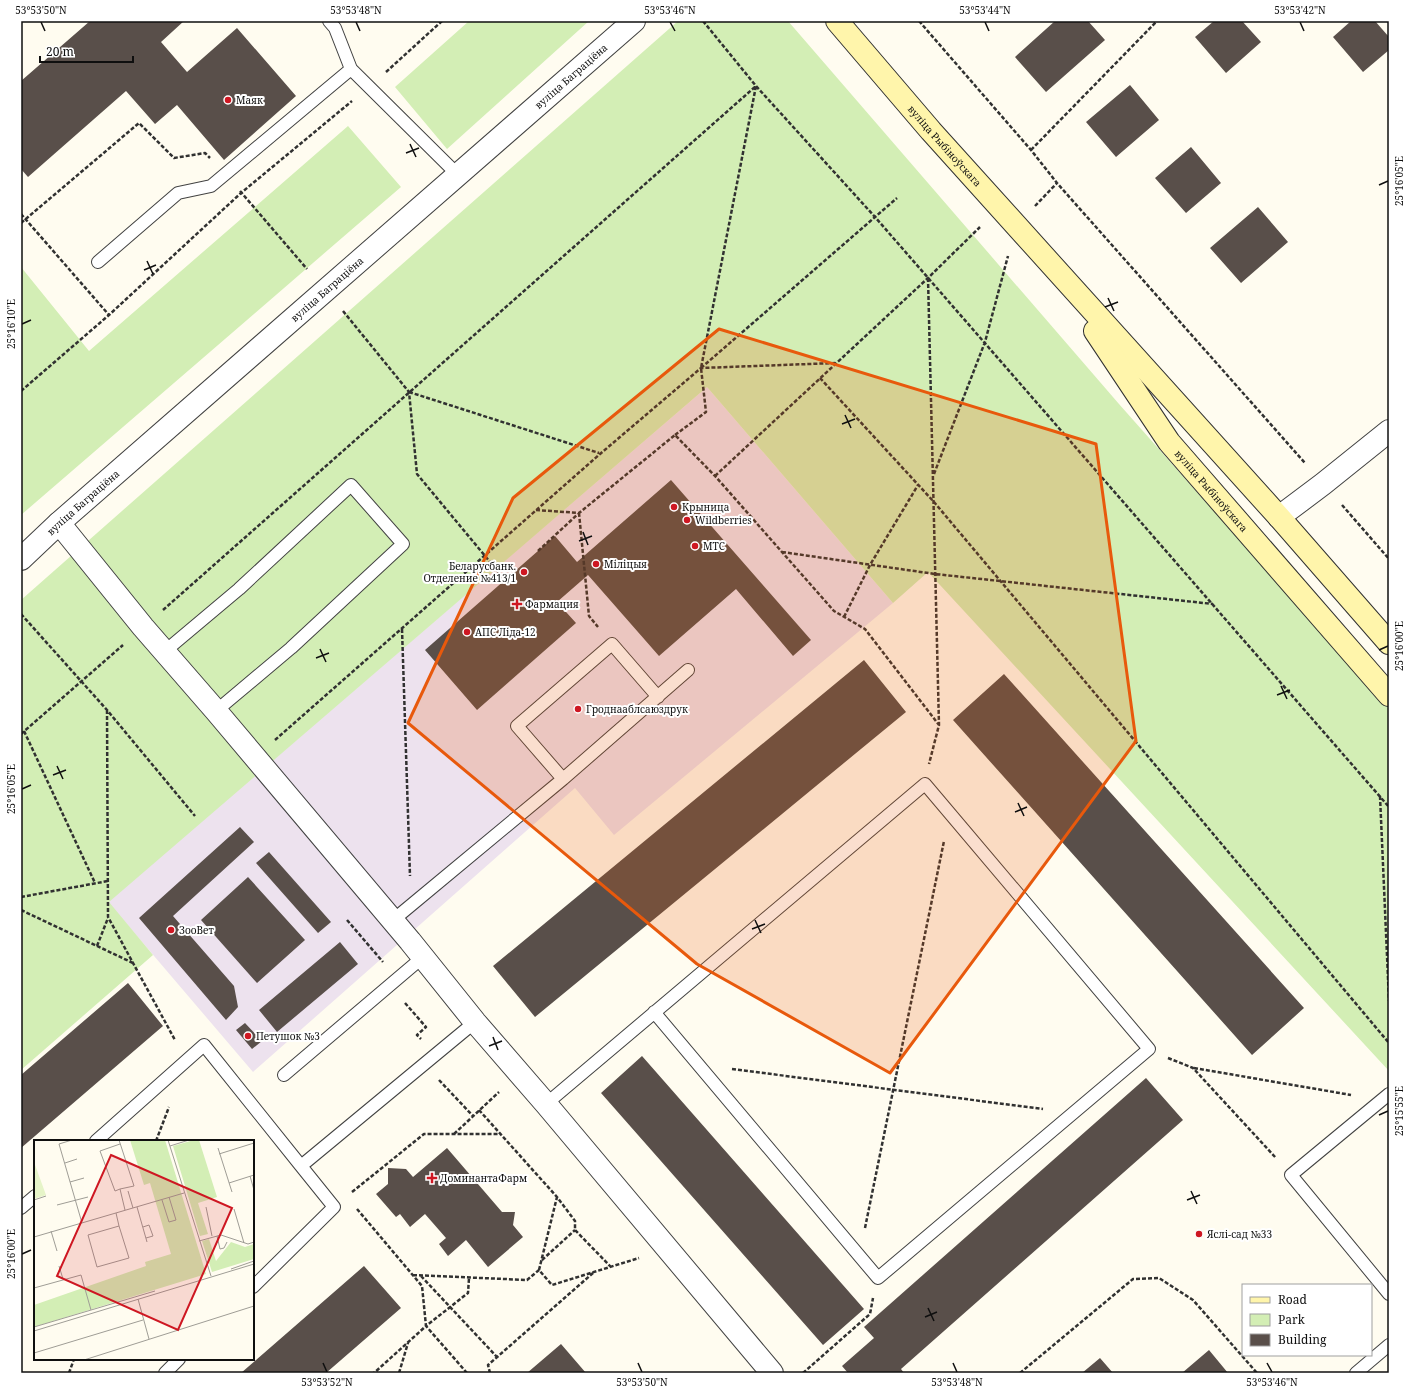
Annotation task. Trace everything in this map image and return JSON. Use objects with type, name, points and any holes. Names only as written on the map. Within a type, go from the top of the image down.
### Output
[{"type":"main road","name":"вуліца Рыбіноўскага","points":[[837,21],[931,132],[1279,517],[1389,643]]},
{"type":"main road","name":"вуліца Рыбіноўскага","points":[[1055,270],[1169,442],[1389,695]]},
{"type":"street","name":"вуліца Баграціёна","points":[[21,559],[59,523],[634,21]]},
{"type":"street","points":[[1279,517],[1389,431]]},
{"type":"street","points":[[59,523],[142,627],[256,758],[475,1022],[546,1104],[772,1373]]},
{"type":"lane","points":[[336,23],[351,69],[458,175]]},
{"type":"lane","points":[[98,262],[178,193],[211,186],[351,69]]},
{"type":"lane","points":[[164,652],[239,589],[351,485],[403,544],[291,648],[216,711]]},
{"type":"lane","points":[[562,779],[517,726],[612,644],[658,696]]},
{"type":"lane","points":[[392,921],[562,779],[688,670]]},
{"type":"lane","points":[[546,1104],[654,1012],[925,784],[1149,1049],[878,1278],[654,1012]]},
{"type":"lane","points":[[284,1075],[422,957]]},
{"type":"lane","points":[[301,1166],[475,1022]]},
{"type":"lane","points":[[97,1140],[204,1045],[334,1207],[254,1286]]},
{"type":"lane","points":[[1385,1097],[1291,1175],[1389,1294]]},
{"type":"lane","points":[[21,1208],[34,1197]]},
{"type":"lane","points":[[1356,1373],[1389,1345]]},
{"type":"lane","points":[[165,1373],[178,1360]]},
{"type":"path","points":[[21,391],[108,315],[242,193],[370,87],[442,21]]},
{"type":"path","points":[[703,21],[756,86],[875,216],[1389,807]]},
{"type":"path","points":[[919,21],[1031,150],[1057,183],[1389,559]]},
{"type":"path","points":[[1031,150],[1157,21]]},
{"type":"path","points":[[538,551],[579,513],[675,435],[706,412],[701,368],[756,86]]},
{"type":"path","points":[[21,734],[756,86]]},
{"type":"path","points":[[21,222],[139,123],[174,158],[205,153],[242,193],[326,290],[409,392],[600,454]]},
{"type":"path","points":[[256,758],[600,454],[897,198]]},
{"type":"path","points":[[21,214],[108,315]]},
{"type":"path","points":[[715,476],[928,278],[980,227],[1015,226]]},
{"type":"path","points":[[925,784],[939,725],[928,278]]},
{"type":"path","points":[[933,476],[985,342]]},
{"type":"path","points":[[701,368],[836,363]]},
{"type":"path","points":[[820,378],[934,502],[1389,1043]]},
{"type":"path","points":[[409,392],[417,474],[505,580]]},
{"type":"path","points":[[675,435],[715,476],[834,611],[865,629],[939,725]]},
{"type":"path","points":[[844,617],[870,565],[918,485]]},
{"type":"path","points":[[536,510],[579,513]]},
{"type":"path","points":[[579,513],[589,616],[612,644]]},
{"type":"path","points":[[782,552],[935,574],[1213,604]]},
{"type":"path","points":[[21,614],[81,682],[108,710],[195,816]]},
{"type":"path","points":[[402,629],[411,905]]},
{"type":"path","points":[[97,946],[108,917],[108,710]]},
{"type":"path","points":[[24,731],[95,883]]},
{"type":"path","points":[[1380,796],[1389,1001]]},
{"type":"path","points":[[859,1256],[950,814]]},
{"type":"path","points":[[21,897],[108,880]]},
{"type":"path","points":[[21,910],[134,964]]},
{"type":"path","points":[[108,917],[186,1061]]},
{"type":"path","points":[[1149,1049],[1193,1068],[1385,1097]]},
{"type":"path","points":[[698,1065],[1073,1113]]},
{"type":"path","points":[[1193,1068],[1291,1175]]},
{"type":"path","points":[[433,1084],[444,1075]]},
{"type":"path","points":[[439,1079],[473,1116]]},
{"type":"path","points":[[454,1134],[501,1091],[496,1086]]},
{"type":"path","points":[[156,1140],[170,1104]]},
{"type":"path","points":[[479,1110],[556,1197],[575,1221],[575,1230],[611,1267]]},
{"type":"path","points":[[334,1207],[424,1134],[501,1134]]},
{"type":"path","points":[[346,1197],[422,1286],[426,1326],[467,1373]]},
{"type":"path","points":[[413,1275],[527,1280],[539,1270],[556,1197]]},
{"type":"path","points":[[541,1260],[575,1230]]},
{"type":"path","points":[[539,1270],[552,1285],[668,1249]]},
{"type":"path","points":[[490,1373],[488,1365],[594,1272]]},
{"type":"path","points":[[421,1276],[497,1357]]},
{"type":"path","points":[[374,1373],[426,1326],[468,1293],[469,1278]]},
{"type":"path","points":[[803,1373],[870,1314],[878,1278]]},
{"type":"path","points":[[1020,1373],[1133,1279],[1159,1278],[1193,1300],[1242,1356]]},
{"type":"path","points":[[399,1373],[408,1343]]},
{"type":"path","points":[[1242,1356],[1257,1373]]},
{"type":"path","points":[[68,1373],[74,1360]]},
{"type":"highlighted area","points":[[719,329],[1096,444],[1136,741],[890,1073],[697,964],[408,723],[513,498]]},
{"type":"shaded area","points":[[707,387],[893,603],[614,835],[575,788],[253,1072],[108,902]]},
{"type":"green space","points":[[469,21],[589,21],[447,149],[395,87]]},
{"type":"green space","points":[[678,21],[788,21],[1119,404],[1389,709],[1389,1071],[928,572],[893,603],[707,387],[109,902],[153,955],[21,1070],[21,600]]},
{"type":"green space","points":[[348,126],[401,187],[21,515],[21,267],[89,351]]},
{"type":"building","points":[[90,21],[184,21],[161,42],[187,72],[237,28],[296,96],[224,160],[177,105],[155,124],[126,91],[28,177],[21,169],[21,81]]},
{"type":"building","points":[[1055,21],[1088,21],[1105,40],[1046,92],[1015,57]]},
{"type":"building","points":[[1214,21],[1242,21],[1261,42],[1226,73],[1195,37]]},
{"type":"building","points":[[1351,21],[1375,21],[1389,37],[1389,50],[1363,72],[1333,37]]},
{"type":"building","points":[[1130,85],[1159,120],[1116,157],[1086,122]]},
{"type":"building","points":[[1191,147],[1221,183],[1186,213],[1155,178]]},
{"type":"building","points":[[1258,207],[1288,242],[1241,283],[1210,248]]},
{"type":"building","points":[[671,480],[811,640],[793,656],[736,589],[659,656],[588,575],[557,602],[576,623],[477,710],[425,650],[555,536],[577,562]]},
{"type":"building","points":[[864,660],[906,712],[535,1017],[493,966]]},
{"type":"building","points":[[1004,674],[1304,1008],[1252,1055],[953,720]]},
{"type":"building","points":[[240,827],[254,842],[173,916],[234,986],[238,1007],[226,1020],[139,918]]},
{"type":"building","points":[[269,852],[331,922],[318,933],[256,863]]},
{"type":"building","points":[[248,877],[305,940],[257,983],[201,920]]},
{"type":"building","points":[[340,942],[358,964],[277,1032],[259,1010]]},
{"type":"building","points":[[128,983],[163,1026],[21,1148],[21,1075]]},
{"type":"building","points":[[245,1023],[262,1041],[252,1049],[236,1030]]},
{"type":"building","points":[[642,1056],[864,1309],[823,1345],[601,1093]]},
{"type":"building","points":[[1146,1078],[1183,1120],[901,1369],[904,1373],[848,1373],[842,1366],[874,1338],[864,1327]]},
{"type":"building","points":[[447,1148],[502,1212],[515,1212],[513,1225],[523,1237],[488,1267],[466,1240],[448,1256],[439,1244],[446,1238],[425,1214],[410,1227],[400,1214],[396,1217],[376,1194],[388,1184],[388,1168],[406,1169],[413,1177]]},
{"type":"building","points":[[364,1266],[401,1308],[326,1373],[241,1373]]},
{"type":"building","points":[[561,1344],[586,1373],[527,1373]]},
{"type":"building","points":[[1209,1350],[1228,1373],[1182,1373]]},
{"type":"building","points":[[1100,1358],[1113,1373],[1082,1373]]},
{"type":"place","name":"Маяк","points":[[228,100]]},
{"type":"place","name":"Крыница","points":[[674,507]]},
{"type":"place","name":"Wildberries","points":[[687,520]]},
{"type":"place","name":"МТС","points":[[695,546]]},
{"type":"place","name":"Міліцыя","points":[[596,564]]},
{"type":"place","name":"Беларусбанк. Отделение №413/1","points":[[524,572]]},
{"type":"place","name":"Фармация","points":[[517,604]]},
{"type":"place","name":"АПС Ліда-12","points":[[467,632]]},
{"type":"place","name":"Гроднааблсаюздрук","points":[[578,709]]},
{"type":"place","name":"ЗооВет","points":[[171,930]]},
{"type":"place","name":"Петушок №3","points":[[248,1036]]},
{"type":"place","name":"ДоминантаФарм","points":[[432,1178]]},
{"type":"place","name":"Яслі-сад №33","points":[[1199,1234]]}]
